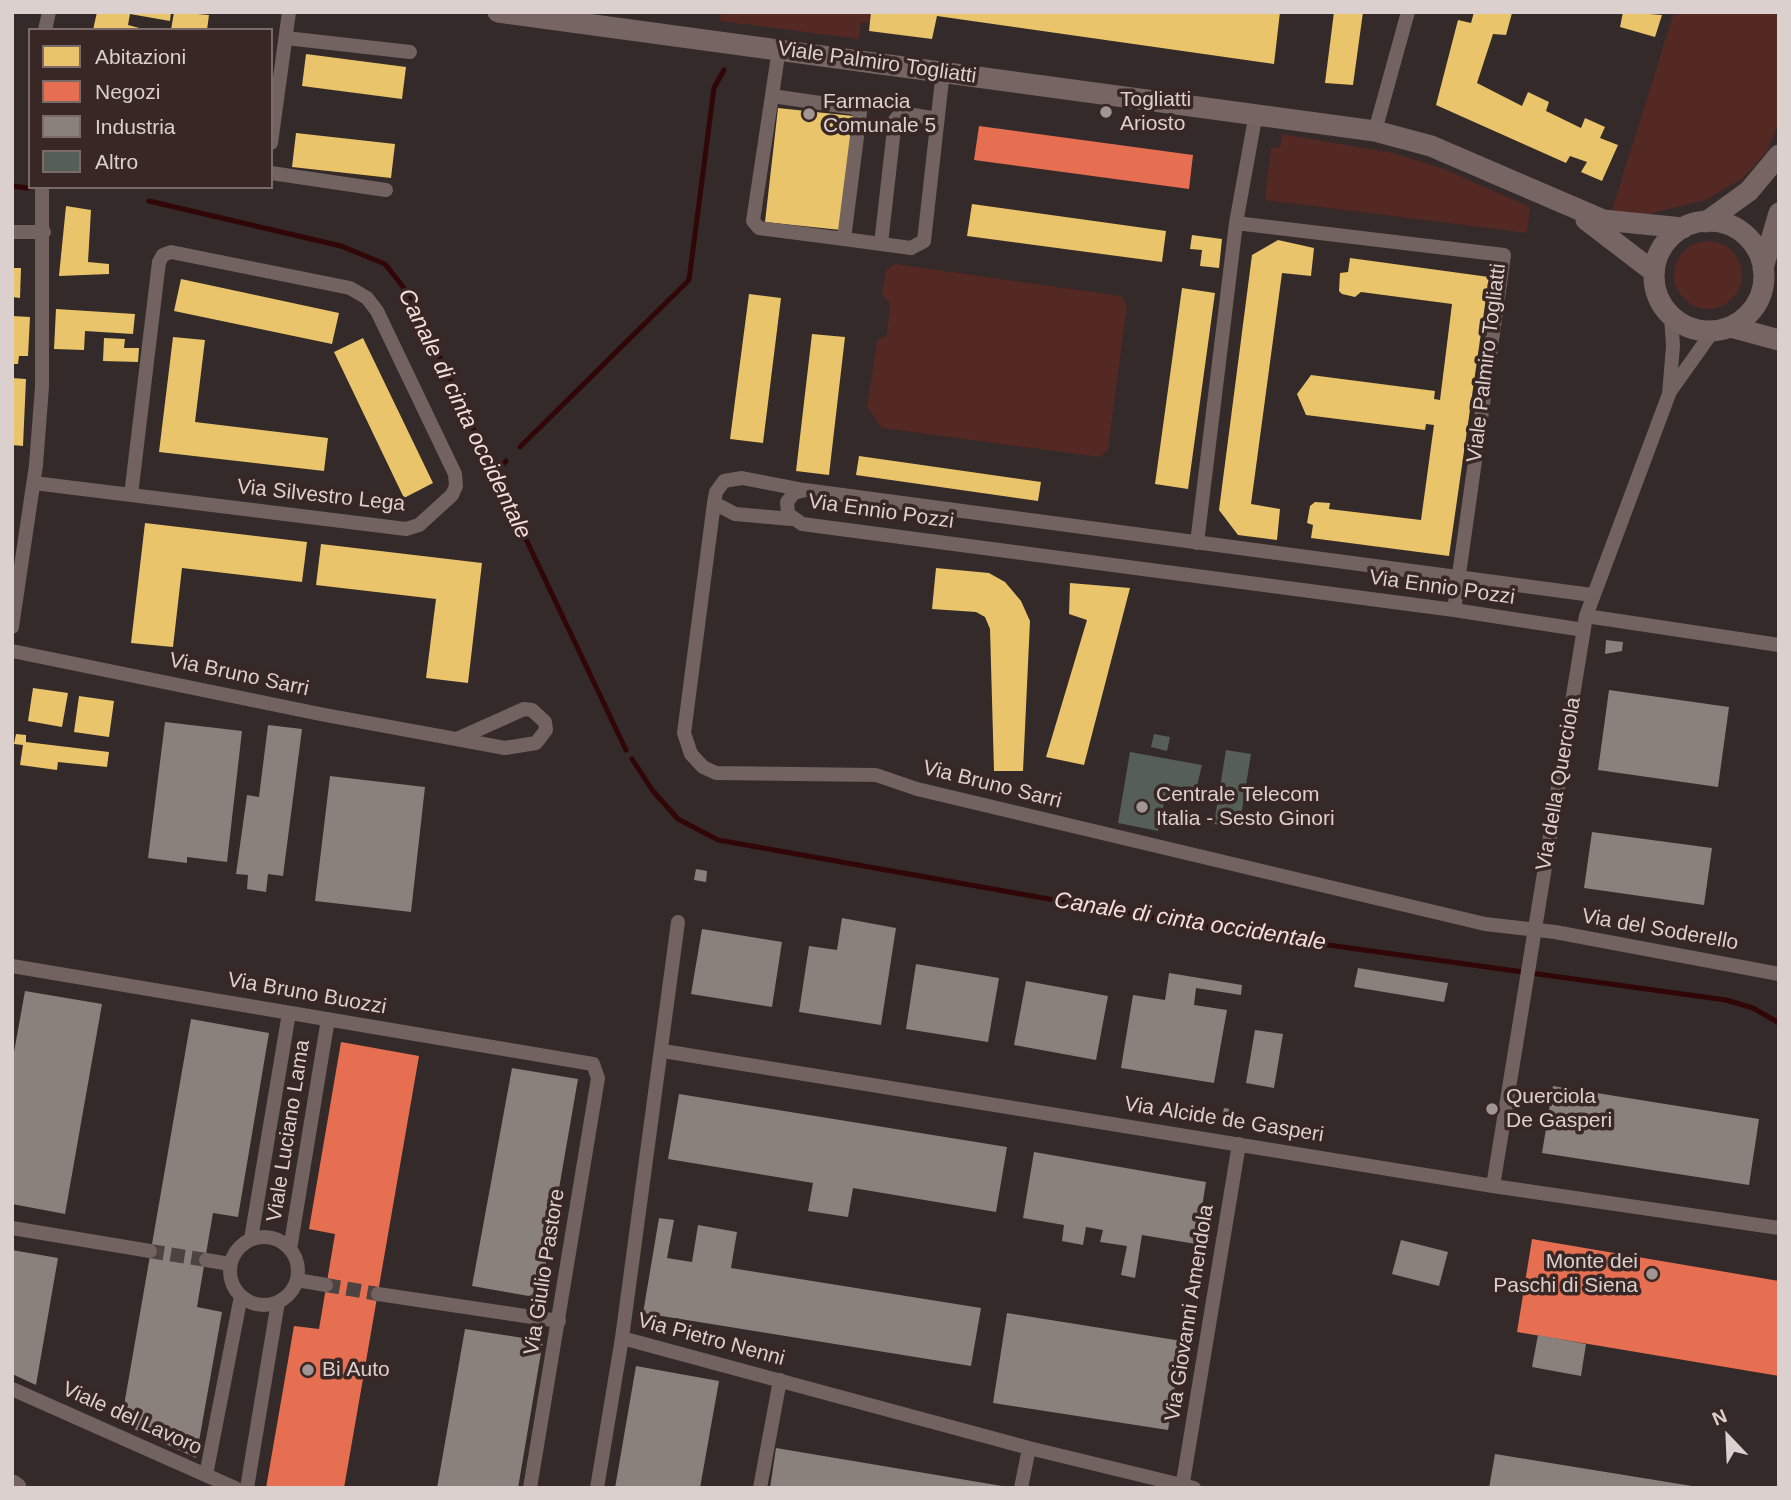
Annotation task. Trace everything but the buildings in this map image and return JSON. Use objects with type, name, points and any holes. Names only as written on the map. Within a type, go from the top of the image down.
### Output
[{"type":"street","points":[[274,101],[289,12]]},
{"type":"street","name":"Viale Palmiro Togliatti","points":[[498,12],[1375,131],[1431,146],[1567,207],[1603,220],[1683,228]]},
{"type":"street","points":[[1375,131],[1408,12]]},
{"type":"street","points":[[286,38],[410,52]]},
{"type":"street","points":[[779,49],[753,221],[755,226],[881,244],[911,248],[924,241],[943,71]]},
{"type":"street","points":[[772,96],[855,108],[860,113],[844,239]]},
{"type":"street","points":[[881,244],[895,120],[901,113],[938,119]]},
{"type":"street","points":[[1197,543],[1236,223],[1256,113]]},
{"type":"street","points":[[1706,222],[1749,191],[1779,155]]},
{"type":"street","points":[[273,173],[386,190]]},
{"type":"street","points":[[12,627],[34,483],[42,387],[42,189]]},
{"type":"street","name":"Viale Palmiro Togliatti","points":[[1567,207],[1654,272]]},
{"type":"street","name":"Via della Querciola","points":[[1668,394],[1722,329],[1754,308],[1769,280],[1779,213]]},
{"type":"street","points":[[1654,272],[1663,247],[1683,228],[1706,222],[1722,223],[1743,234],[1758,252],[1769,280]]},
{"type":"street","name":"Viale Palmiro Togliatti","points":[[1236,223],[1504,255],[1454,610]]},
{"type":"street","points":[[12,232],[44,232]]},
{"type":"street","name":"Via Silvestro Lega","points":[[34,483],[131,495],[406,528],[419,525],[452,495],[456,486],[455,474],[377,312],[358,291],[189,254],[167,253],[159,262],[131,495]]},
{"type":"street","name":"Via della Querciola","points":[[1493,1186],[1585,623],[1592,595],[1668,394],[1673,346],[1671,316],[1658,296],[1654,272]]},
{"type":"street","points":[[1671,316],[1698,330],[1722,329],[1779,340]]},
{"type":"street","points":[[791,519],[735,514],[715,503],[716,492],[724,481],[742,478],[805,490]]},
{"type":"street","name":"Via Ennio Pozzi","points":[[1592,595],[805,490],[794,493],[787,502],[791,519],[815,526],[1454,610],[1779,645]]},
{"type":"street","name":"Via Bruno Sarri","points":[[715,503],[684,733],[691,754],[703,766],[716,772],[876,775],[917,789],[1421,909],[1485,923],[1534,929]]},
{"type":"street","name":"Via Bruno Sarri","points":[[12,651],[457,739],[505,748],[525,747],[542,737],[546,730],[545,722],[532,710],[524,709],[457,739]]},
{"type":"street","name":"Via Pietro Nenni","points":[[678,922],[663,1051],[622,1338],[1028,1448],[1186,1487]]},
{"type":"street","name":"Via del Soderello","points":[[1534,929],[1779,974]]},
{"type":"street","name":"Via Bruno Buozzi","points":[[12,965],[593,1064]]},
{"type":"street","name":"Viale Luciano Lama","points":[[251,1239],[289,1013]]},
{"type":"street","name":"Viale Luciano Lama","points":[[290,1249],[328,1019]]},
{"type":"street","name":"Via Alcide de Gasperi","points":[[663,1051],[1493,1186],[1779,1228]]},
{"type":"street","name":"Via Giulio Pastore","points":[[530,1488],[598,1078],[593,1064]]},
{"type":"street","name":"Via Giovanni Amendola","points":[[1186,1487],[1239,1144]]},
{"type":"street","points":[[12,1228],[150,1251]]},
{"type":"street","name":"Viale Luciano Lama","points":[[230,1264],[238,1248],[251,1239],[272,1237],[290,1249],[297,1263],[297,1280]]},
{"type":"street","points":[[206,1260],[230,1264],[231,1280],[241,1296],[259,1304],[278,1301],[289,1294],[297,1280],[326,1285]]},
{"type":"street","points":[[378,1294],[559,1321]]},
{"type":"street","points":[[206,1475],[241,1296]]},
{"type":"street","points":[[247,1488],[278,1301]]},
{"type":"street","points":[[597,1488],[622,1338]]},
{"type":"street","points":[[760,1488],[780,1380]]},
{"type":"street","name":"Viale del Lavoro","points":[[12,1389],[235,1488]]},
{"type":"street","points":[[1021,1488],[1028,1448]]},
{"type":"shaded area","points":[[721,12],[871,12],[870,23],[861,22],[859,39],[720,21]]},
{"type":"shaded area","points":[[1674,12],[1779,12],[1779,123],[1767,151],[1742,179],[1705,200],[1649,214],[1618,212],[1612,210]]},
{"type":"shaded area","points":[[1282,134],[1393,153],[1444,169],[1530,207],[1527,233],[1265,200],[1271,147],[1280,148]]},
{"type":"shaded area","points":[[1715,241],[1736,256],[1742,268],[1740,288],[1732,299],[1715,309],[1701,309],[1684,299],[1676,288],[1674,268],[1684,251],[1695,243]]},
{"type":"shaded area","points":[[895,264],[1121,296],[1127,305],[1108,449],[1099,457],[882,428],[867,407],[877,341],[887,335],[890,304],[882,294],[886,270]]},
{"type":"waterway","points":[[520,447],[689,280],[714,88],[724,70]]},
{"type":"waterway","name":"Canale di cinta occidentale","points":[[12,186],[28,188]]},
{"type":"waterway","name":"Canale di cinta occidentale","points":[[149,201],[341,246],[385,264],[411,297],[626,750]]},
{"type":"waterway","points":[[495,472],[506,461]]},
{"type":"waterway","name":"Canale di cinta occidentale","points":[[632,759],[653,791],[678,819],[718,840],[1234,932],[1726,1000],[1753,1008],[1779,1023]]},
{"type":"tunnel","points":[[150,1251],[206,1260]]},
{"type":"tunnel","points":[[326,1285],[378,1294]]},
{"type":"place","name":"Togliatti Ariosto","points":[[1106,112]]},
{"type":"place","name":"Farmacia Comunale 5","points":[[809,114]]},
{"type":"place","name":"Centrale Telecom Italia - Sesto Ginori","points":[[1142,807]]},
{"type":"place","name":"Querciola De Gasperi","points":[[1492,1109]]},
{"type":"place","name":"Monte dei Paschi di Siena","points":[[1652,1274]]},
{"type":"place","name":"Bi Auto","points":[[308,1370]]}]
